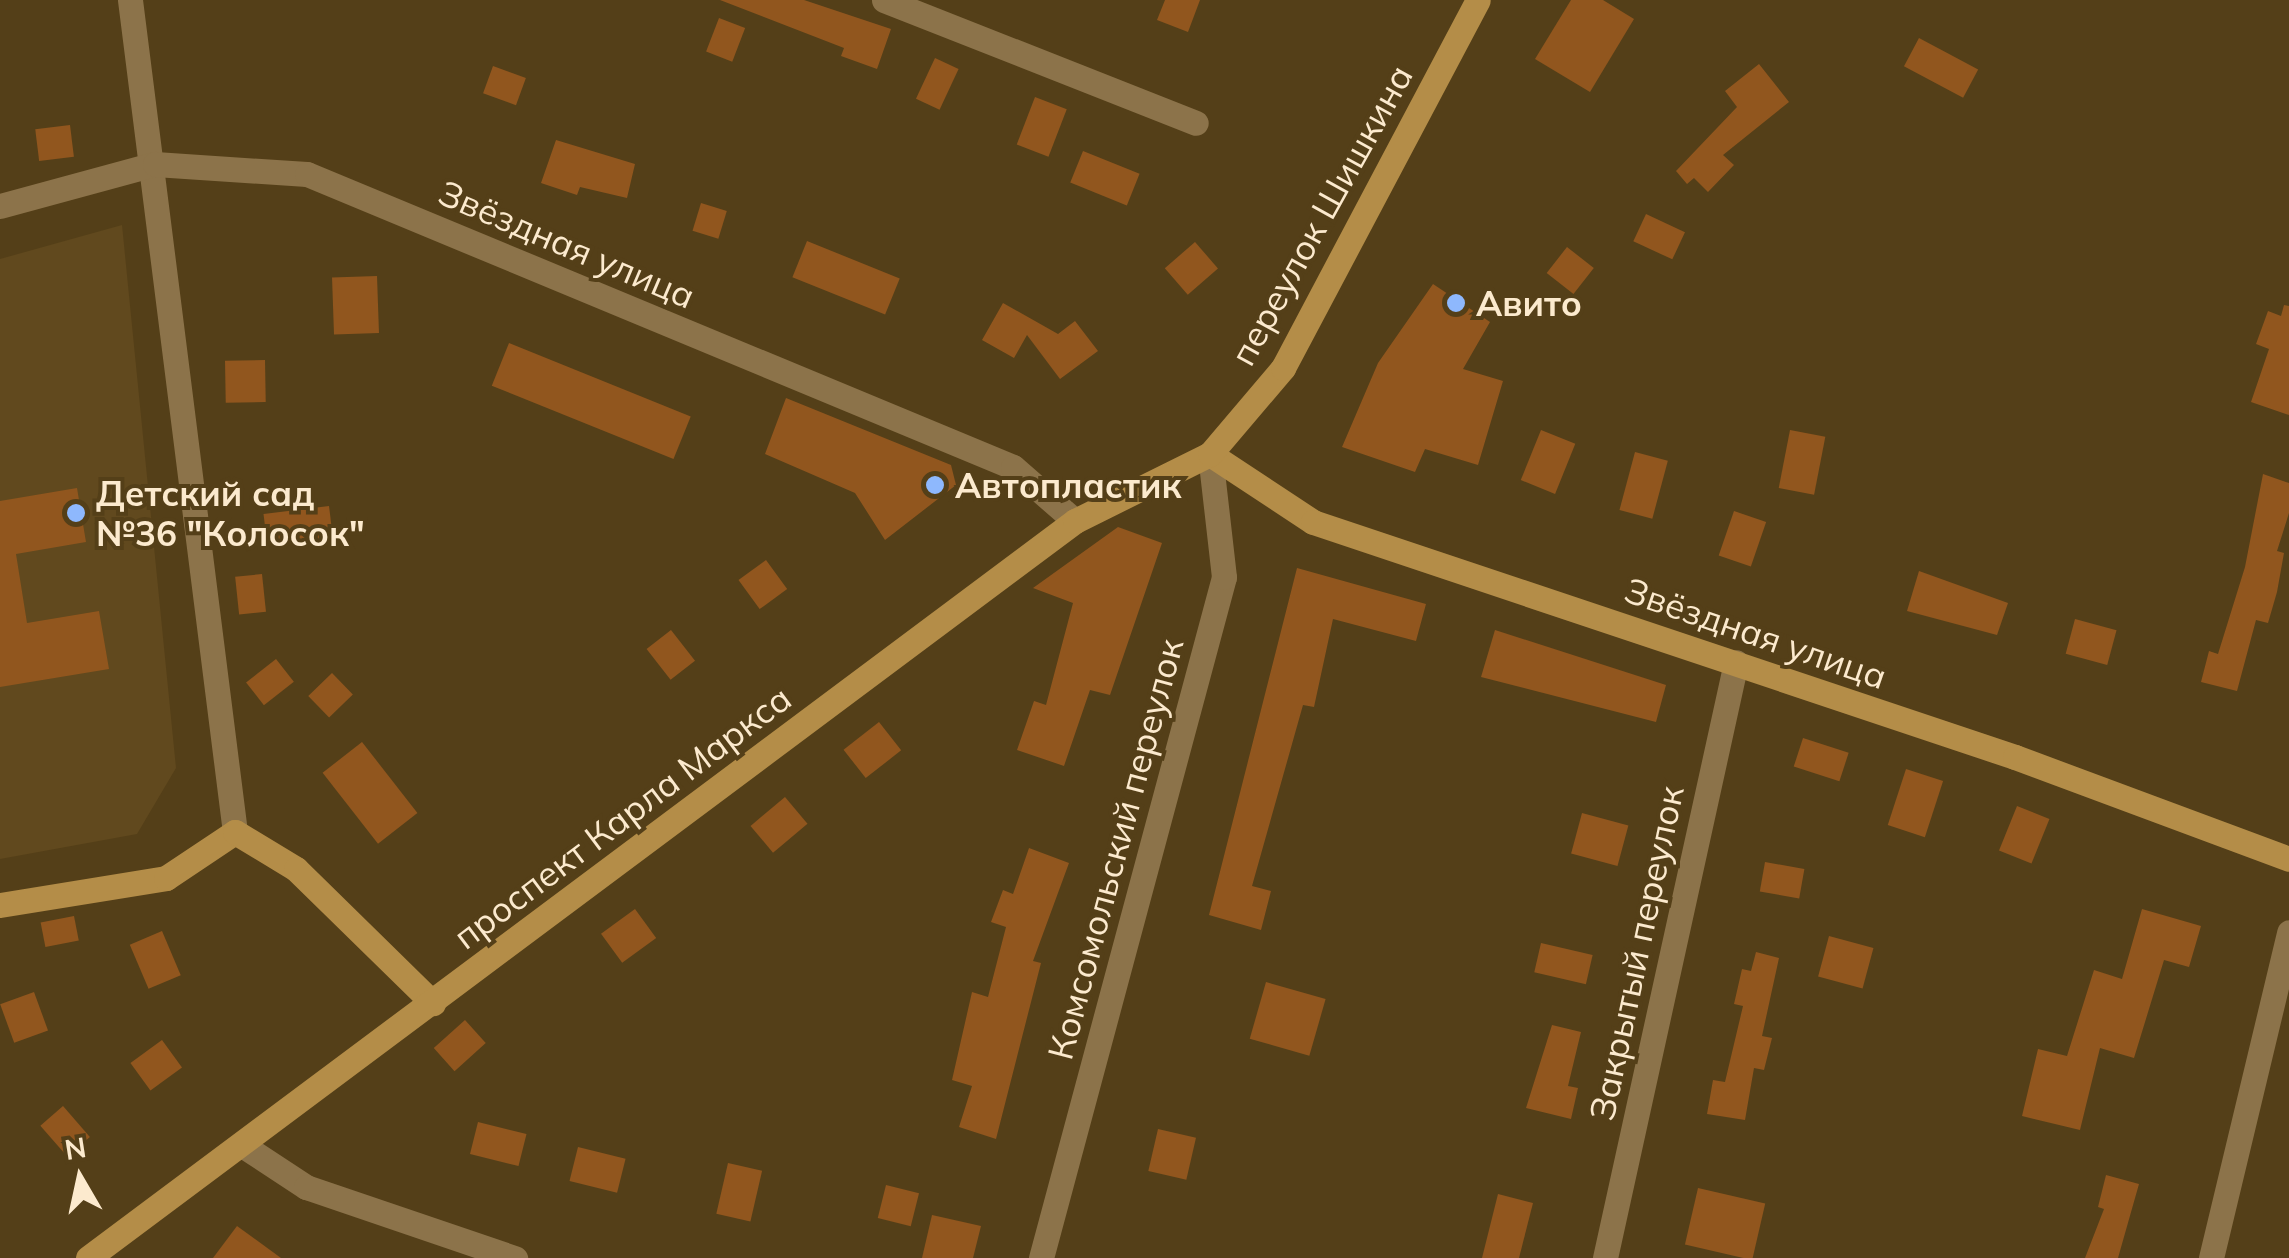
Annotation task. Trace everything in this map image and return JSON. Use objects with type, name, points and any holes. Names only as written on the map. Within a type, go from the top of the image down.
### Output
[{"type":"main road","name":"переулок Шишкина","points":[[1210,454],[1283,368],[1478,0]]},
{"type":"main road","name":"проспект Карла Маркса","points":[[88,1258],[1076,520],[1210,454]]},
{"type":"main road","name":"Звёздная улица","points":[[1210,454],[1313,522],[1736,662],[2289,860]]},
{"type":"main road","points":[[0,905],[166,878],[235,832],[296,868],[433,1003]]},
{"type":"street","points":[[130,0],[156,164],[235,832]]},
{"type":"street","points":[[884,0],[1196,122]]},
{"type":"street","name":"Звёздная улица","points":[[0,206],[156,164],[307,174],[1013,467],[1076,520]]},
{"type":"street","name":"Комсомольский переулок","points":[[1042,1258],[1224,577],[1210,454]]},
{"type":"street","name":"Закрытый переулок","points":[[1604,1258],[1736,662]]},
{"type":"street","points":[[2211,1258],[2289,932]]},
{"type":"street","points":[[242,1145],[306,1187],[514,1258]]},
{"type":"shaded area","name":"Детский сад №36 \"Колосок\"","points":[[122,225],[176,768],[137,834],[0,859],[0,259]]},
{"type":"building","points":[[720,0],[804,0],[891,29],[877,69],[841,56],[844,48]]},
{"type":"building","points":[[1165,0],[1200,0],[1188,32],[1157,20]]},
{"type":"building","points":[[1571,0],[1603,0],[1634,19],[1590,92],[1535,59]]},
{"type":"building","points":[[719,18],[745,28],[732,62],[706,52]]},
{"type":"building","points":[[1919,38],[1978,69],[1963,98],[1904,66]]},
{"type":"building","points":[[935,58],[959,69],[940,110],[916,99]]},
{"type":"building","points":[[1759,64],[1789,102],[1723,155],[1734,165],[1708,192],[1694,178],[1687,184],[1676,171],[1737,107],[1725,91]]},
{"type":"building","points":[[493,66],[526,78],[516,105],[483,93]]},
{"type":"building","points":[[1035,97],[1067,109],[1048,157],[1017,145]]},
{"type":"building","points":[[70,125],[74,157],[39,161],[35,129]]},
{"type":"building","points":[[556,140],[635,164],[627,198],[580,187],[577,195],[541,183]]},
{"type":"building","points":[[1083,151],[1140,174],[1127,205],[1070,183]]},
{"type":"building","points":[[701,203],[727,211],[718,239],[693,231]]},
{"type":"building","points":[[1646,214],[1685,232],[1672,259],[1633,241]]},
{"type":"building","points":[[807,241],[900,278],[885,315],[792,277]]},
{"type":"building","points":[[1195,242],[1218,268],[1188,295],[1165,268]]},
{"type":"building","points":[[1567,247],[1594,268],[1573,294],[1547,273]]},
{"type":"building","points":[[377,276],[379,333],[334,335],[332,278]]},
{"type":"building","points":[[1433,284],[1490,322],[1463,369],[1503,381],[1478,465],[1425,449],[1415,472],[1342,447],[1378,363]]},
{"type":"building","points":[[1003,303],[1058,334],[1075,321],[1098,351],[1060,379],[1027,335],[1014,358],[982,340]]},
{"type":"building","points":[[2284,305],[2289,306],[2289,415],[2251,402],[2269,349],[2256,344],[2268,311],[2281,316]]},
{"type":"building","points":[[509,343],[691,416],[673,459],[492,386]]},
{"type":"building","points":[[265,360],[266,402],[226,403],[225,361]]},
{"type":"building","points":[[786,398],[951,465],[956,485],[885,540],[855,493],[765,454]]},
{"type":"building","points":[[1541,430],[1575,444],[1555,494],[1521,480]]},
{"type":"building","points":[[1790,430],[1825,437],[1814,495],[1779,488]]},
{"type":"building","points":[[1635,452],[1668,461],[1652,519],[1619,510]]},
{"type":"building","points":[[2263,474],[2289,483],[2289,513],[2277,551],[2284,553],[2268,623],[2256,620],[2237,691],[2201,682],[2209,651],[2218,654],[2245,567]]},
{"type":"building","points":[[77,488],[86,542],[16,554],[27,623],[99,611],[109,669],[0,687],[0,501]]},
{"type":"building","points":[[329,506],[333,537],[267,545],[263,514]]},
{"type":"building","points":[[1734,511],[1766,522],[1751,567],[1719,555]]},
{"type":"building","points":[[1118,527],[1162,543],[1110,695],[1090,690],[1064,766],[1017,750],[1034,701],[1046,705],[1073,603],[1033,588]]},
{"type":"building","points":[[766,560],[787,589],[760,609],[738,580]]},
{"type":"building","points":[[1297,568],[1426,604],[1416,641],[1333,619],[1314,707],[1303,705],[1252,886],[1271,891],[1261,930],[1209,915]]},
{"type":"building","points":[[1919,571],[2008,603],[1997,635],[1907,611]]},
{"type":"building","points":[[262,574],[266,612],[239,615],[235,577]]},
{"type":"building","points":[[2075,619],[2117,630],[2107,665],[2066,654]]},
{"type":"building","points":[[671,630],[695,661],[671,680],[647,649]]},
{"type":"building","points":[[1495,630],[1666,685],[1656,722],[1481,677]]},
{"type":"building","points":[[276,659],[294,682],[264,705],[246,682]]},
{"type":"building","points":[[332,673],[353,695],[329,718],[308,696]]},
{"type":"building","points":[[879,722],[901,750],[866,778],[844,750]]},
{"type":"building","points":[[1803,738],[1849,753],[1839,781],[1794,767]]},
{"type":"building","points":[[362,742],[417,813],[378,844],[323,773]]},
{"type":"building","points":[[1906,769],[1943,781],[1925,837],[1888,825]]},
{"type":"building","points":[[785,797],[807,824],[773,853],[751,826]]},
{"type":"building","points":[[2017,806],[2049,819],[2031,864],[1999,851]]},
{"type":"building","points":[[1582,813],[1628,825],[1617,866],[1571,854]]},
{"type":"building","points":[[1029,848],[1069,863],[1033,961],[1041,963],[996,1139],[959,1127],[972,1086],[952,1080],[972,992],[988,997],[1006,927],[991,922],[1003,890],[1013,894]]},
{"type":"building","points":[[1765,862],[1804,869],[1799,898],[1760,892]]},
{"type":"building","points":[[635,909],[656,938],[622,963],[601,934]]},
{"type":"building","points":[[2142,909],[2201,926],[2189,967],[2164,960],[2134,1058],[2100,1048],[2080,1130],[2022,1116],[2038,1049],[2067,1056],[2094,970],[2122,979]]},
{"type":"building","points":[[74,916],[79,941],[45,947],[41,922]]},
{"type":"building","points":[[162,931],[181,975],[149,989],[130,945]]},
{"type":"building","points":[[1829,936],[1873,948],[1863,988],[1818,977]]},
{"type":"building","points":[[1541,943],[1593,955],[1586,984],[1534,972]]},
{"type":"building","points":[[1756,952],[1779,958],[1762,1036],[1772,1038],[1764,1070],[1754,1068],[1745,1120],[1707,1114],[1713,1080],[1725,1082],[1743,1006],[1734,1004],[1742,969],[1751,971]]},
{"type":"building","points":[[1266,982],[1326,999],[1309,1056],[1250,1039]]},
{"type":"building","points":[[34,992],[48,1031],[14,1043],[0,1004]]},
{"type":"building","points":[[465,1020],[486,1043],[455,1071],[434,1048]]},
{"type":"building","points":[[1552,1025],[1581,1032],[1568,1086],[1578,1088],[1571,1119],[1526,1108]]},
{"type":"building","points":[[162,1040],[182,1068],[150,1090],[130,1063]]},
{"type":"building","points":[[63,1106],[90,1137],[67,1157],[40,1126]]},
{"type":"building","points":[[478,1122],[527,1134],[519,1166],[470,1154]]},
{"type":"building","points":[[1158,1129],[1196,1138],[1186,1180],[1148,1171]]},
{"type":"building","points":[[578,1147],[626,1159],[617,1193],[570,1181]]},
{"type":"building","points":[[728,1163],[762,1171],[750,1222],[716,1214]]},
{"type":"building","points":[[2106,1175],[2139,1184],[2118,1258],[2085,1258],[2104,1209],[2098,1207]]},
{"type":"building","points":[[886,1185],[919,1193],[911,1226],[878,1218]]},
{"type":"building","points":[[1698,1188],[1765,1204],[1753,1258],[1685,1245]]},
{"type":"building","points":[[1498,1194],[1533,1203],[1519,1258],[1482,1258]]},
{"type":"building","points":[[932,1215],[981,1226],[973,1258],[922,1258]]},
{"type":"building","points":[[237,1226],[281,1258],[213,1258]]},
{"type":"place","name":"Авито","points":[[1456,303]]},
{"type":"place","name":"Автопластик","points":[[935,485]]},
{"type":"place","name":"Детский сад №36 \"Колосок\"","points":[[76,513]]}]
